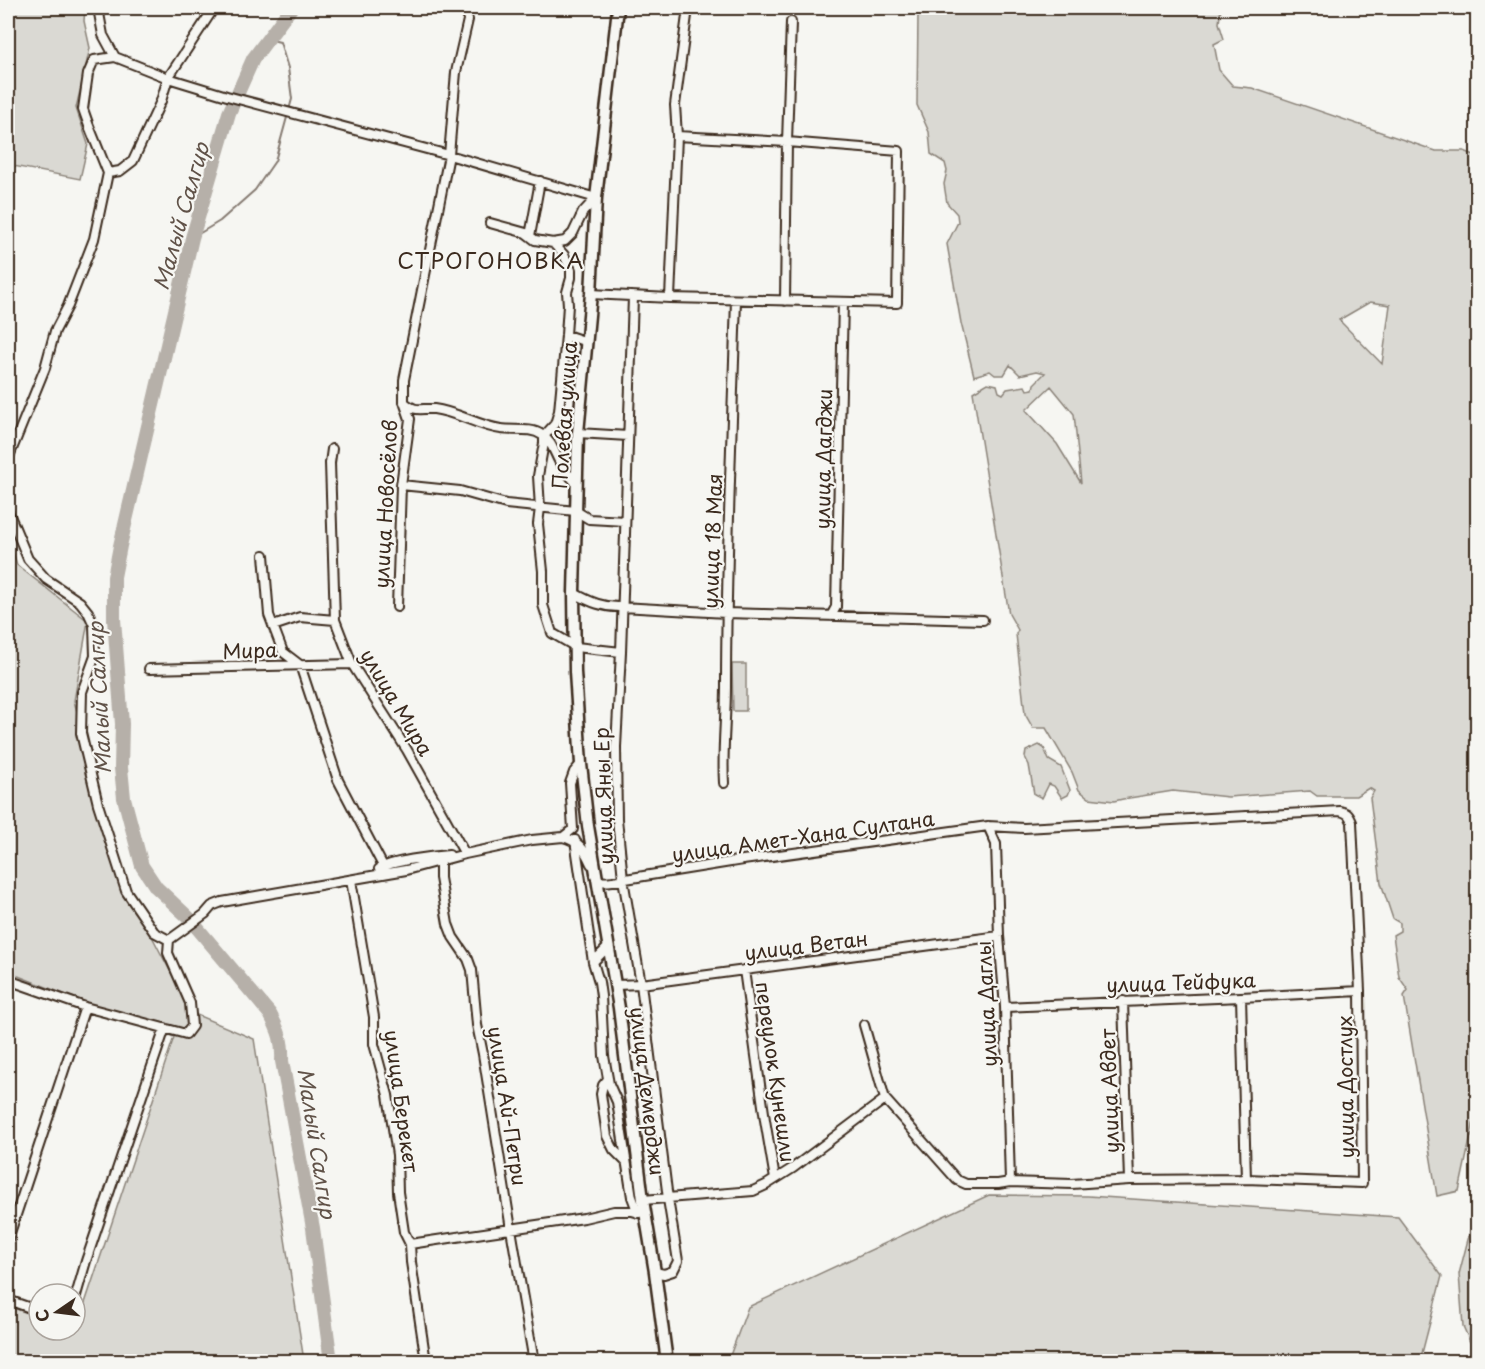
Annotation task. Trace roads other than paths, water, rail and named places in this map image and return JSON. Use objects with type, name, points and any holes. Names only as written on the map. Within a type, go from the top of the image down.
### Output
[{"type":"main road","name":"Полевая улица","points":[[588,826],[575,672],[574,593],[578,433],[591,294],[596,198],[618,8]]},
{"type":"main road","name":"улица Демерджи","points":[[588,826],[616,985],[643,1200],[642,1216],[655,1272],[667,1362]]},
{"type":"street","points":[[98,8],[103,35],[115,57]]},
{"type":"street","points":[[108,173],[120,171],[133,161],[161,101],[168,78],[214,8]]},
{"type":"street","points":[[670,298],[677,136],[675,105],[688,8]]},
{"type":"street","name":"улица Новосёлов","points":[[397,607],[401,485],[410,419],[404,402],[404,380],[449,155],[456,72],[468,20]]},
{"type":"street","points":[[785,301],[791,22]]},
{"type":"street","points":[[8,459],[45,368],[55,332],[68,306],[94,239],[108,173],[83,109],[88,74],[94,60],[115,57],[168,78],[240,100],[449,155],[596,198],[583,212],[573,233],[565,241],[553,243],[535,240],[526,232],[490,223]]},
{"type":"street","points":[[591,294],[897,303],[899,151],[677,136]]},
{"type":"street","points":[[530,236],[540,182]]},
{"type":"street","points":[[553,243],[564,255],[571,270],[571,278],[567,292],[566,335],[559,411],[555,424],[544,436],[538,476],[540,508],[538,524],[543,571],[543,605],[552,633],[576,647],[621,652]]},
{"type":"street","name":"улица Яны Ер","points":[[633,297],[616,747],[617,819],[623,879],[641,984],[678,1261],[673,1271],[664,1274],[655,1272]]},
{"type":"street","name":"улица 18 Мая","points":[[724,783],[722,756],[726,718],[726,613],[736,300]]},
{"type":"street","name":"улица Дагджи","points":[[831,616],[836,607],[843,302]]},
{"type":"street","points":[[566,335],[587,342]]},
{"type":"street","points":[[404,402],[417,410],[433,409],[459,415],[485,426],[504,430],[534,431],[544,436],[562,466],[577,484]]},
{"type":"street","points":[[410,419],[417,410]]},
{"type":"street","points":[[578,433],[628,435]]},
{"type":"street","name":"улица Мира","points":[[332,449],[330,463],[335,620],[352,664],[407,750],[465,854]]},
{"type":"street","points":[[401,485],[460,491],[506,504],[576,511],[589,519],[625,521]]},
{"type":"street","points":[[8,512],[28,559],[46,579],[80,602],[94,625],[95,656],[82,692],[81,733],[98,804],[126,891],[154,932],[169,940]]},
{"type":"street","points":[[264,555],[269,615],[273,626],[284,652],[300,665],[338,780],[383,866]]},
{"type":"street","points":[[574,593],[590,602],[612,608],[983,620]]},
{"type":"street","points":[[273,626],[300,617],[335,620]]},
{"type":"street","name":"Мира","points":[[149,669],[352,664]]},
{"type":"street","points":[[581,764],[574,771],[570,783],[573,829],[593,962],[602,996],[604,1056],[608,1079],[616,1102],[632,1197],[642,1216]]},
{"type":"street","name":"улица Амет-Хана Султана","points":[[598,880],[605,882],[743,860],[988,826],[1024,828],[1340,811],[1350,815],[1352,822],[1360,991]]},
{"type":"street","name":"улица Даглы","points":[[988,826],[996,844],[999,936],[1005,1007],[1010,1182]]},
{"type":"street","points":[[563,837],[573,829]]},
{"type":"street","points":[[169,940],[205,914],[212,906],[222,902],[405,870],[532,840],[563,837],[575,841],[582,847],[598,880]]},
{"type":"street","points":[[371,875],[383,866],[444,855],[465,854]]},
{"type":"street","name":"улица Ай-Петри","points":[[440,862],[440,878],[448,924],[472,969],[477,1025],[534,1362]]},
{"type":"street","name":"улица Берекет","points":[[351,880],[374,1017],[374,1044],[388,1095],[397,1155],[398,1192],[404,1232],[410,1244],[426,1362]]},
{"type":"street","name":"улица Ветан","points":[[616,985],[641,984],[999,936]]},
{"type":"street","points":[[8,980],[85,1006],[186,1034],[192,1026],[190,1003],[168,953],[169,940]]},
{"type":"street","points":[[593,962],[609,945]]},
{"type":"street","name":"переулок Кунешли","points":[[744,970],[775,1179]]},
{"type":"street","name":"улица Тейфука","points":[[1005,1007],[1360,991]]},
{"type":"street","name":"улица Достлух","points":[[1246,1179],[1362,1184],[1360,991]]},
{"type":"street","points":[[864,1025],[885,1099],[957,1180],[966,1184],[1010,1182],[1072,1184],[1129,1180],[1246,1179],[1241,997]]},
{"type":"street","name":"улица Авдет","points":[[1123,1001],[1129,1180]]},
{"type":"street","points":[[8,1239],[85,1006]]},
{"type":"street","points":[[80,1282],[165,1028]]},
{"type":"street","points":[[608,1079],[603,1085],[601,1094],[607,1136],[611,1146],[626,1162]]},
{"type":"street","points":[[643,1200],[753,1191],[793,1168],[885,1099]]},
{"type":"street","points":[[410,1244],[584,1218],[614,1211],[626,1210],[642,1216]]},
{"type":"street","points":[[8,1300],[27,1307]]},
{"type":"waterway","name":"Малый Салгир","points":[[291,8],[253,59],[229,113],[192,238],[120,546],[114,577],[114,619],[122,724],[121,768],[124,798],[142,866],[156,887],[188,917],[270,1014],[278,1031],[313,1228],[331,1362]]},
{"type":"waterway","points":[[192,238],[220,221],[255,190],[275,161],[292,99],[288,68],[280,42],[267,39]]},
{"type":"district","name":"СТРОГОНОВКА","points":[[491,259]]}]
